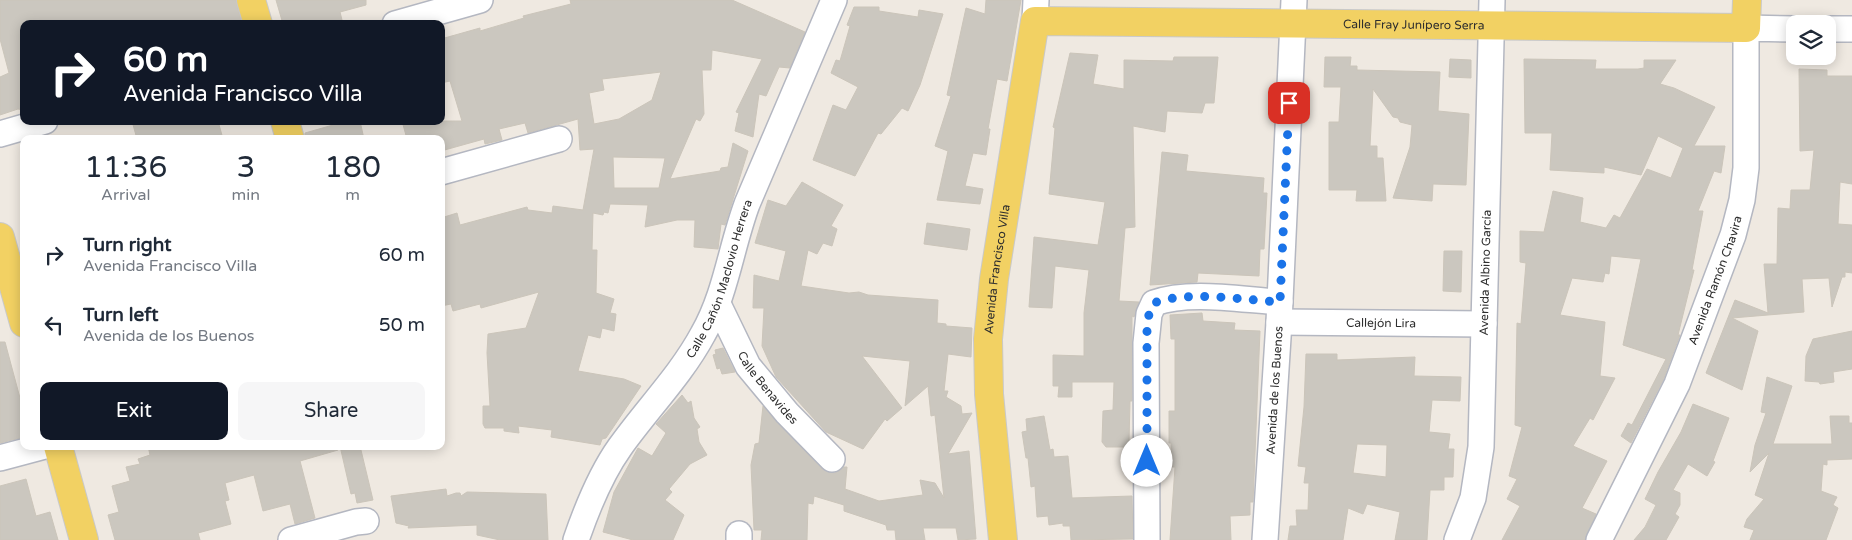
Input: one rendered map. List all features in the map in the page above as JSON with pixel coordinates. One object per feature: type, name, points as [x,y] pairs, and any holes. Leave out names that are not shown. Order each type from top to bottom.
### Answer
[{"type":"main road","points":[[252,0],[257,20]]},
{"type":"main road","name":"Avenida Ramón Chavira","points":[[1746,28],[1747,0]]},
{"type":"main road","name":"Calle Fray Junípero Serra","points":[[1035,11],[1491,13],[1746,28]]},
{"type":"main road","name":"Avenida Francisco Villa","points":[[1003,540],[989,394],[988,339],[994,279],[1035,11]]},
{"type":"main road","points":[[0,237],[20,311]]},
{"type":"main road","points":[[59,450],[84,540]]},
{"type":"street","points":[[409,20],[480,0]]},
{"type":"street","name":"Calle Cañón Maclovio Herrera","points":[[576,540],[587,508],[619,448],[676,375],[703,335],[718,304],[734,238],[834,0]]},
{"type":"street","name":"Avenida de los Buenos","points":[[1265,540],[1279,312],[1293,12]]},
{"type":"street","name":"Avenida Albino García","points":[[1457,540],[1473,498],[1481,447],[1491,13]]},
{"type":"street","name":"Calle Fray Junípero Serra","points":[[1746,28],[1786,29]]},
{"type":"street","name":"Avenida Ramón Chavira","points":[[1600,540],[1677,384],[1733,234],[1742,200],[1746,168],[1746,28]]},
{"type":"street","points":[[1836,29],[1852,29]]},
{"type":"street","points":[[0,134],[31,125]]},
{"type":"street","points":[[445,171],[558,139]]},
{"type":"street","points":[[1147,540],[1146,343],[1149,314],[1154,303],[1164,299],[1193,297],[1279,312]]},
{"type":"street","name":"Calle Benavides","points":[[718,304],[748,366],[787,413],[832,459]]},
{"type":"street","name":"Callejón Lira","points":[[1279,312],[1484,324]]},
{"type":"street","points":[[0,458],[30,450]]},
{"type":"street","points":[[291,540],[366,521]]},
{"type":"building","points":[[0,0],[236,0],[241,20],[20,20],[20,109],[0,115],[0,77],[9,73],[0,39]]},
{"type":"building","points":[[276,0],[366,0],[366,5],[340,12],[342,20],[282,20]]},
{"type":"building","points":[[570,0],[732,0],[805,32],[790,68],[779,67],[766,96],[759,94],[753,137],[735,131],[739,113],[736,112],[762,59],[712,50],[711,70],[702,70],[704,114],[700,121],[696,119],[670,179],[720,171],[721,168],[728,167],[733,143],[748,151],[725,225],[721,224],[718,249],[694,247],[695,220],[677,220],[645,227],[648,205],[610,204],[608,213],[604,212],[603,215],[593,213],[592,250],[597,250],[596,293],[614,299],[610,313],[616,314],[614,331],[602,328],[600,338],[588,335],[578,371],[624,379],[641,386],[606,438],[602,439],[600,445],[551,437],[552,430],[518,426],[519,433],[504,431],[504,428],[485,428],[483,424],[483,406],[490,406],[487,353],[488,334],[526,328],[539,292],[481,308],[480,304],[453,311],[451,304],[445,305],[445,217],[457,213],[460,225],[527,207],[528,210],[552,213],[553,206],[583,210],[594,149],[580,150],[578,119],[528,133],[525,123],[499,129],[502,140],[485,144],[484,139],[445,150],[445,135],[406,135],[403,125],[445,125],[445,121],[462,121],[450,81],[445,82],[445,38],[480,28],[480,31],[524,18],[523,16],[571,4]],"holes":[[[661,72],[652,100],[619,119],[594,124],[589,93],[604,90],[602,79]],[[613,157],[665,158],[659,188],[614,188]]]},
{"type":"building","points":[[986,0],[1021,0],[1007,81],[997,79],[988,129],[990,129],[986,155],[973,153],[965,186],[983,189],[980,204],[937,200],[948,151],[935,146],[951,96],[947,95],[966,8],[985,14]]},
{"type":"building","points":[[854,7],[879,7],[879,11],[918,17],[919,10],[943,14],[920,85],[908,111],[902,108],[881,134],[878,133],[855,176],[813,160],[833,105],[846,110],[858,87],[831,73],[836,60],[840,61],[850,26],[847,25]]},
{"type":"building","points":[[1070,53],[1098,55],[1093,84],[1124,89],[1124,60],[1173,61],[1174,57],[1218,57],[1214,103],[1205,103],[1202,113],[1167,111],[1165,132],[1133,126],[1135,227],[1125,228],[1119,301],[1139,302],[1134,317],[1132,316],[1132,401],[1130,401],[1129,442],[1124,447],[1106,447],[1102,442],[1103,411],[1113,410],[1114,382],[1072,382],[1072,397],[1058,397],[1059,386],[1053,386],[1053,355],[1084,356],[1084,313],[1089,270],[1055,266],[1052,308],[1029,307],[1034,237],[1098,245],[1105,202],[1049,194],[1055,128],[1053,127]]},
{"type":"building","points":[[1325,57],[1351,57],[1350,66],[1357,66],[1357,70],[1440,72],[1438,111],[1469,114],[1466,185],[1433,184],[1432,201],[1393,198],[1410,147],[1412,125],[1400,122],[1398,118],[1393,117],[1373,89],[1370,146],[1377,146],[1377,158],[1383,158],[1386,201],[1356,201],[1357,190],[1329,190],[1329,122],[1339,122],[1341,87],[1324,87]]},
{"type":"building","points":[[1450,59],[1471,60],[1471,78],[1449,77]]},
{"type":"building","points":[[1524,59],[1596,60],[1595,69],[1638,69],[1644,68],[1644,60],[1676,60],[1660,84],[1674,88],[1715,107],[1694,146],[1725,146],[1721,173],[1714,171],[1698,211],[1703,211],[1692,270],[1694,270],[1678,335],[1680,335],[1664,378],[1631,443],[1621,436],[1628,423],[1632,425],[1666,359],[1623,345],[1641,259],[1611,256],[1609,274],[1605,273],[1603,282],[1572,278],[1560,315],[1605,322],[1600,376],[1615,378],[1593,420],[1590,418],[1573,446],[1607,461],[1582,508],[1596,514],[1585,540],[1502,540],[1520,506],[1507,499],[1517,479],[1509,476],[1522,427],[1515,425],[1517,323],[1521,324],[1526,263],[1520,262],[1520,231],[1544,232],[1553,191],[1583,198],[1580,222],[1606,228],[1614,215],[1620,218],[1647,169],[1671,178],[1683,148],[1658,136],[1641,175],[1604,167],[1604,173],[1550,170],[1552,133],[1525,133]]},
{"type":"building","points":[[1799,69],[1827,70],[1827,76],[1852,76],[1852,184],[1840,182],[1838,224],[1852,225],[1852,273],[1845,272],[1845,277],[1842,277],[1832,307],[1829,278],[1802,279],[1804,312],[1732,318],[1758,331],[1742,390],[1706,373],[1735,300],[1768,313],[1764,264],[1777,264],[1778,208],[1790,209],[1791,190],[1810,190],[1814,150],[1800,151]]},
{"type":"building","points":[[133,125],[219,125],[222,135],[136,135]]},
{"type":"building","points":[[333,125],[361,125],[363,135],[305,135],[305,133]]},
{"type":"building","points":[[1162,152],[1188,155],[1186,171],[1264,178],[1263,193],[1267,193],[1264,249],[1260,249],[1259,276],[1198,273],[1197,282],[1150,285]]},
{"type":"building","points":[[802,182],[843,205],[831,226],[837,229],[832,246],[823,243],[817,254],[808,250],[801,286],[849,293],[859,292],[868,295],[938,300],[937,323],[946,324],[946,326],[972,328],[971,357],[948,354],[944,391],[948,391],[946,397],[961,406],[962,414],[972,413],[948,454],[969,451],[976,539],[958,540],[956,528],[923,528],[925,540],[896,540],[895,530],[887,530],[886,525],[844,511],[844,505],[814,496],[813,504],[808,503],[807,540],[761,540],[762,530],[754,530],[751,465],[755,444],[759,443],[763,406],[822,469],[835,473],[847,467],[845,489],[879,501],[923,495],[920,480],[935,483],[944,498],[935,415],[931,416],[928,386],[905,406],[910,361],[862,356],[902,408],[887,421],[885,419],[863,449],[826,432],[776,377],[762,346],[764,308],[753,308],[754,275],[779,281],[786,251],[755,243],[768,200],[786,206]]},
{"type":"building","points":[[927,223],[970,229],[967,250],[924,244]]},
{"type":"building","points":[[1444,251],[1462,251],[1461,292],[1443,291]]},
{"type":"building","points":[[1202,313],[1203,321],[1235,323],[1234,330],[1260,331],[1253,502],[1250,502],[1250,515],[1230,516],[1231,540],[1170,540],[1175,467],[1172,467],[1171,443],[1169,443],[1169,411],[1175,411],[1175,339],[1171,339],[1170,315]]},
{"type":"building","points":[[1852,331],[1852,369],[1833,372],[1834,382],[1820,384],[1819,382],[1805,381],[1806,356],[1813,339]]},
{"type":"building","points":[[0,342],[5,342],[20,398],[20,438],[0,443]]},
{"type":"building","points":[[723,348],[735,372],[722,374],[720,368],[717,369],[713,355],[716,354],[715,350]]},
{"type":"building","points":[[1306,354],[1337,354],[1337,360],[1415,357],[1414,376],[1461,377],[1460,401],[1432,400],[1429,432],[1450,434],[1448,449],[1454,449],[1453,477],[1444,477],[1444,490],[1430,490],[1427,540],[1395,540],[1400,512],[1367,504],[1363,514],[1348,508],[1343,540],[1288,540],[1290,526],[1297,526],[1296,510],[1308,510],[1309,483],[1304,483],[1306,467],[1298,466],[1304,407]],"holes":[[[1357,444],[1387,445],[1386,477],[1353,473]]]},
{"type":"building","points":[[1767,377],[1792,386],[1773,444],[1832,444],[1830,416],[1849,416],[1849,423],[1852,423],[1852,459],[1827,460],[1827,465],[1823,464],[1821,491],[1837,497],[1833,505],[1838,508],[1826,540],[1750,540],[1754,530],[1744,527],[1747,519],[1764,499],[1755,495],[1769,453],[1750,472],[1755,445],[1766,413],[1761,412]]},
{"type":"building","points":[[682,395],[688,403],[691,401],[694,418],[700,427],[697,429],[699,442],[707,455],[690,464],[669,489],[672,492],[665,500],[684,515],[673,540],[633,540],[603,532],[614,492],[638,448],[652,456],[666,433],[656,424]]},
{"type":"building","points":[[1693,404],[1729,418],[1713,461],[1715,462],[1707,476],[1688,464],[1673,490],[1680,493],[1680,505],[1675,514],[1679,517],[1666,540],[1634,540],[1645,527],[1656,505],[1645,499],[1681,432]]},
{"type":"building","points":[[1044,416],[1050,450],[1053,449],[1054,457],[1068,456],[1072,498],[1132,496],[1133,539],[1071,540],[1070,526],[1063,526],[1063,523],[1049,525],[1048,516],[1037,517],[1035,486],[1031,487],[1028,458],[1026,458],[1022,432],[1027,431],[1026,419]]},
{"type":"building","points":[[149,450],[338,450],[300,461],[315,518],[295,524],[290,504],[263,511],[254,475],[225,483],[229,500],[225,501],[231,524],[198,533],[200,540],[115,540],[108,515],[119,512],[112,486],[130,481],[126,467],[140,464],[138,459],[150,455]]},
{"type":"building","points":[[341,450],[361,450],[373,500],[357,503],[355,493],[351,494]]},
{"type":"building","points":[[26,479],[36,516],[50,512],[58,540],[0,540],[0,486]]},
{"type":"building","points":[[446,489],[447,496],[460,493],[461,496],[467,492],[546,494],[548,540],[500,540],[477,535],[477,525],[408,528],[409,526],[396,523],[391,496]]},
{"type":"route","points":[[1147,461],[1146,343],[1149,314],[1154,303],[1164,299],[1193,297],[1280,302],[1289,103]]}]
